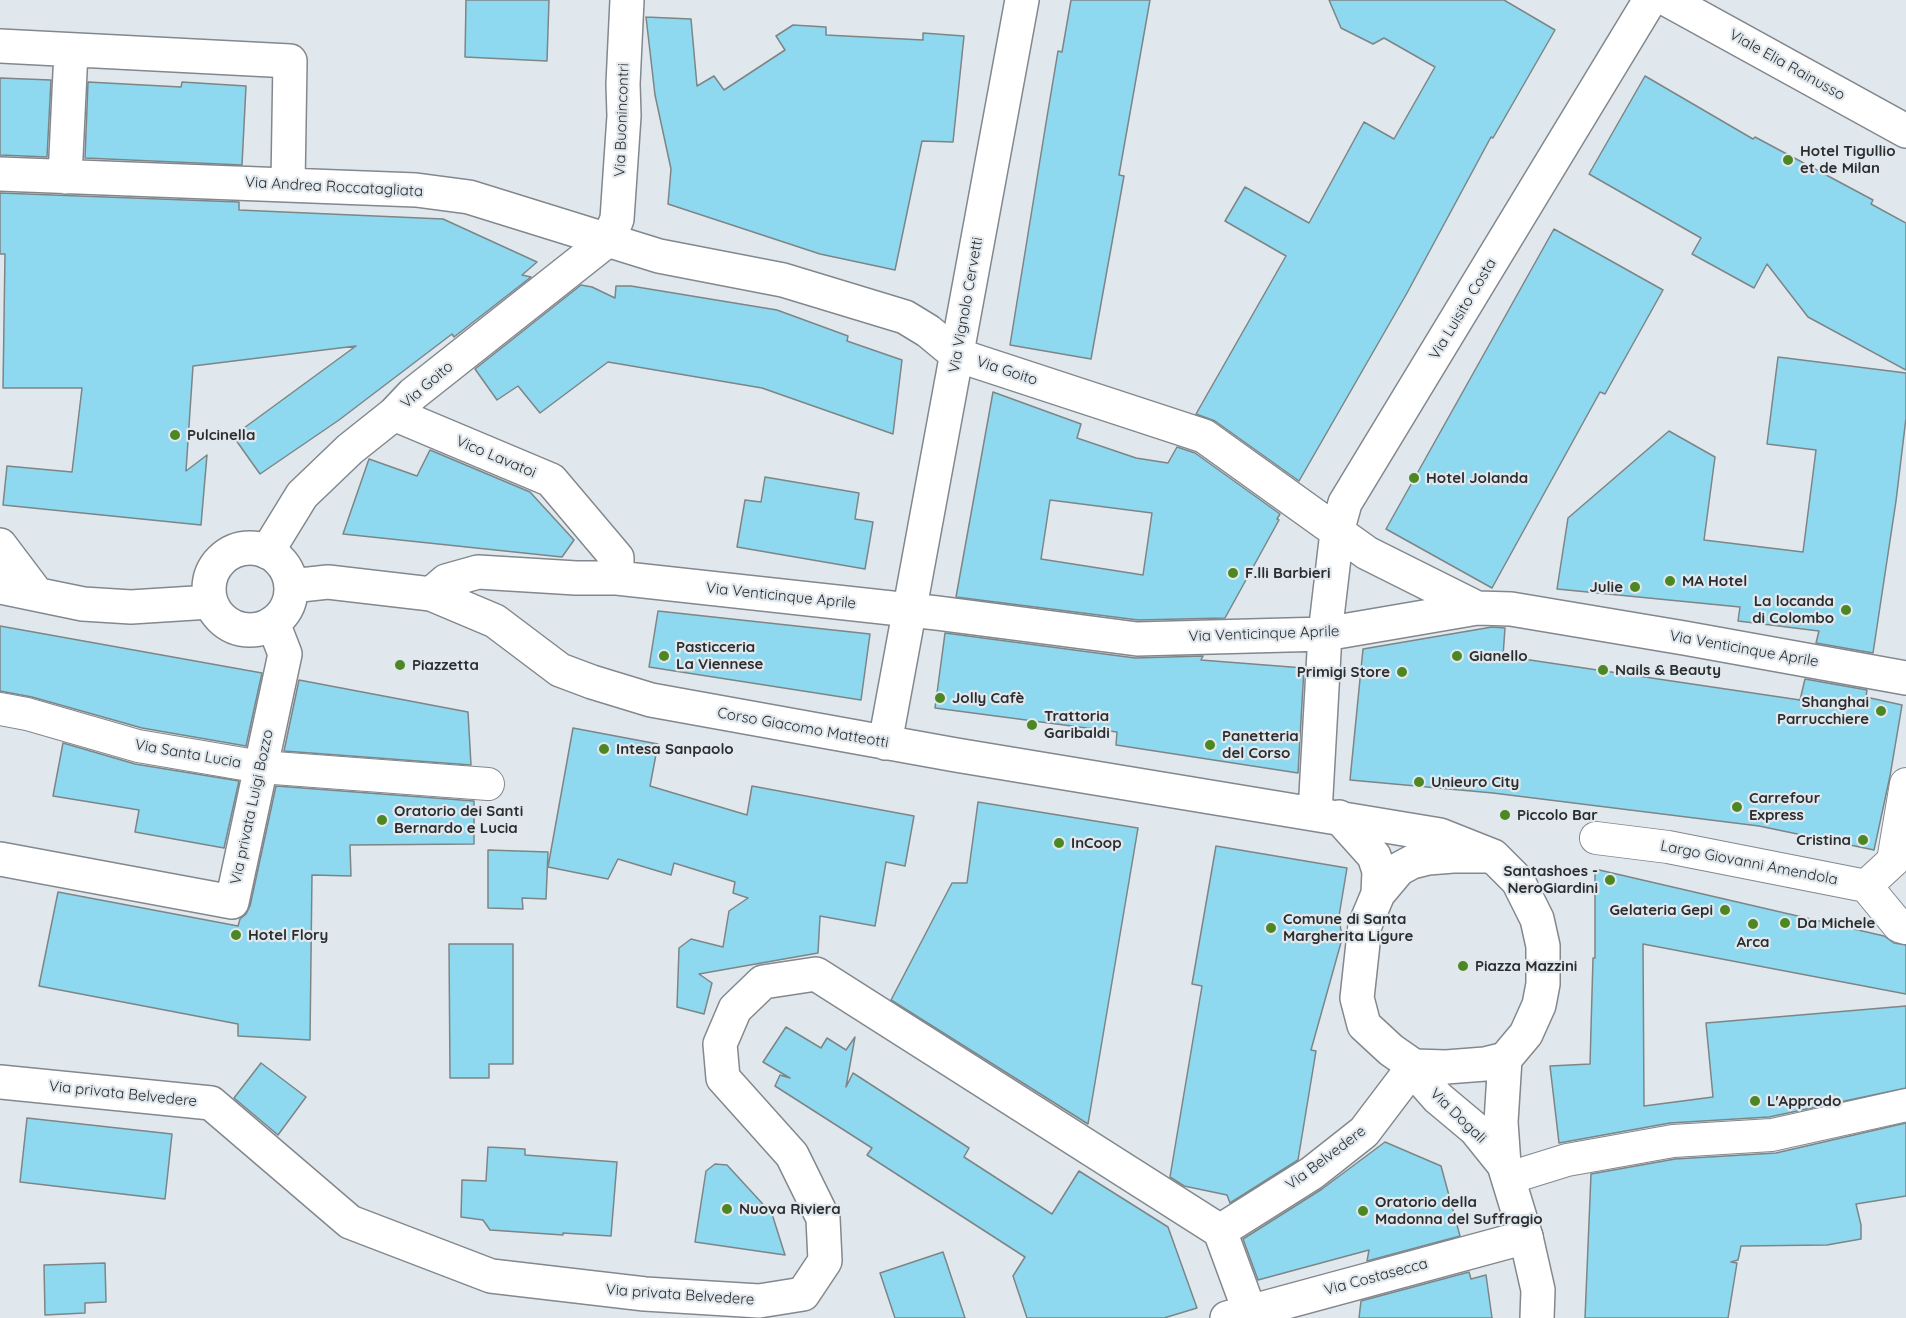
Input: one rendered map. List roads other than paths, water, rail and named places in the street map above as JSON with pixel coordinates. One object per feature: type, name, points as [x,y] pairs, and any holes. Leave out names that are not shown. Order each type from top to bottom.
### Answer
[{"type":"street","name":"Via Buonincontri","points":[[609,239],[617,219],[624,116],[623,84],[627,0]]},
{"type":"street","name":"Via Vignolo Cervetti","points":[[885,742],[1022,0]]},
{"type":"street","name":"Via Luisito Costa","points":[[1327,815],[1325,634],[1337,532],[1345,503],[1650,0]]},
{"type":"street","name":"Viale Elia Rainusso","points":[[1668,0],[1906,130]]},
{"type":"street","points":[[0,46],[290,62],[288,184]]},
{"type":"street","points":[[65,177],[71,51]]},
{"type":"street","name":"Via Andrea Roccatagliata","points":[[0,174],[417,190],[469,197],[659,256]]},
{"type":"street","name":"Via Goito","points":[[267,552],[302,495],[350,449],[394,414],[413,394],[609,239]]},
{"type":"street","name":"Via Goito","points":[[659,256],[783,280],[904,318],[928,331],[957,355],[1204,435],[1366,553],[1477,608]]},
{"type":"street","name":"Vico Lavatoi","points":[[394,414],[550,480],[617,558],[617,578]]},
{"type":"street","points":[[0,546],[37,594]]},
{"type":"street","points":[[254,548],[267,552],[279,560],[287,572],[291,586],[290,600],[283,613],[273,623],[259,629],[243,630],[229,625],[218,615],[210,602],[208,589],[217,563],[228,554],[241,549],[254,548]]},
{"type":"street","name":"Via Venticinque Aprile","points":[[431,594],[446,581],[478,572],[617,578],[908,610],[1137,639],[1325,634],[1477,608],[1511,609],[1906,678]]},
{"type":"street","name":"Corso Giacomo Matteotti","points":[[291,586],[328,582],[431,594],[495,621],[560,670],[651,700],[885,742],[1440,834],[1493,856]]},
{"type":"street","points":[[0,587],[83,604],[131,607],[210,602]]},
{"type":"street","name":"Via privata Luigi Bozzo","points":[[0,859],[232,902],[285,654],[273,623]]},
{"type":"street","name":"Via Santa Lucia","points":[[0,709],[27,714],[138,746],[261,767],[488,784]]},
{"type":"street","points":[[1906,784],[1900,863],[1866,886],[1899,926],[1906,928]]},
{"type":"street","points":[[1327,815],[1374,855],[1379,871],[1378,894]]},
{"type":"street","name":"Largo Giovanni Amendola","points":[[1596,838],[1668,847],[1866,886]]},
{"type":"street","points":[[1453,856],[1493,856],[1518,881],[1538,919],[1543,946],[1543,984],[1539,1005],[1526,1034],[1505,1059],[1464,1065],[1414,1066],[1390,1050],[1364,1025],[1358,998],[1365,924],[1378,894],[1399,869],[1412,862],[1453,856]]},
{"type":"street","name":"Via privata Belvedere","points":[[0,1082],[211,1103],[350,1222],[491,1276],[645,1294],[759,1301],[803,1294],[825,1261],[823,1218],[792,1155],[723,1078],[720,1044],[735,1009],[763,982],[816,974],[1220,1231]]},
{"type":"street","name":"Via Dogali","points":[[1505,1059],[1501,1122],[1507,1172],[1526,1237],[1538,1290],[1536,1318]]},
{"type":"street","name":"Via Dogali","points":[[1414,1066],[1438,1098],[1475,1129],[1507,1172]]},
{"type":"street","name":"Via Belvedere","points":[[1220,1231],[1312,1173],[1364,1132],[1414,1066]]},
{"type":"street","points":[[1507,1172],[1673,1141],[1772,1135],[1906,1105]]},
{"type":"street","points":[[1220,1231],[1243,1316]]},
{"type":"street","name":"Via Costasecca","points":[[1243,1316],[1526,1237]]},
{"type":"place","name":"Hotel Tigullio et de Milan","points":[[1788,160]]},
{"type":"place","name":"Pulcinella","points":[[175,435]]},
{"type":"place","name":"Hotel Jolanda","points":[[1414,478]]},
{"type":"place","name":"F.lli Barbieri","points":[[1233,573]]},
{"type":"place","name":"MA Hotel","points":[[1670,581]]},
{"type":"place","name":"Julie","points":[[1635,587]]},
{"type":"place","name":"La locanda di Colombo","points":[[1846,610]]},
{"type":"place","name":"Pasticceria La Viennese","points":[[664,656]]},
{"type":"place","name":"Gianello","points":[[1457,656]]},
{"type":"place","name":"Piazzetta","points":[[400,665]]},
{"type":"place","name":"Nails & Beauty","points":[[1603,670]]},
{"type":"place","name":"Primigi Store","points":[[1402,672]]},
{"type":"place","name":"Jolly Cafè","points":[[940,698]]},
{"type":"place","name":"Shanghai Parrucchiere","points":[[1881,711]]},
{"type":"place","name":"Trattoria Garibaldi","points":[[1032,725]]},
{"type":"place","name":"Panetteria del Corso","points":[[1210,745]]},
{"type":"place","name":"Intesa Sanpaolo","points":[[604,749]]},
{"type":"place","name":"Unieuro City","points":[[1419,782]]},
{"type":"place","name":"Carrefour Express","points":[[1737,807]]},
{"type":"place","name":"Piccolo Bar","points":[[1505,815]]},
{"type":"place","name":"Oratorio dei Santi Bernardo e Lucia","points":[[382,820]]},
{"type":"place","name":"Cristina","points":[[1863,840]]},
{"type":"place","name":"InCoop","points":[[1059,843]]},
{"type":"place","name":"Santashoes - NeroGiardini","points":[[1610,880]]},
{"type":"place","name":"Gelateria Gepi","points":[[1725,910]]},
{"type":"place","name":"Da Michele","points":[[1785,923]]},
{"type":"place","name":"Arca","points":[[1753,924]]},
{"type":"place","name":"Comune di Santa Margherita Ligure","points":[[1271,928]]},
{"type":"place","name":"Hotel Flory","points":[[236,935]]},
{"type":"place","name":"Piazza Mazzini","points":[[1463,966]]},
{"type":"place","name":"L'Approdo","points":[[1755,1101]]},
{"type":"place","name":"Nuova Riviera","points":[[727,1209]]},
{"type":"place","name":"Oratorio della Madonna del Suffragio","points":[[1363,1211]]}]
